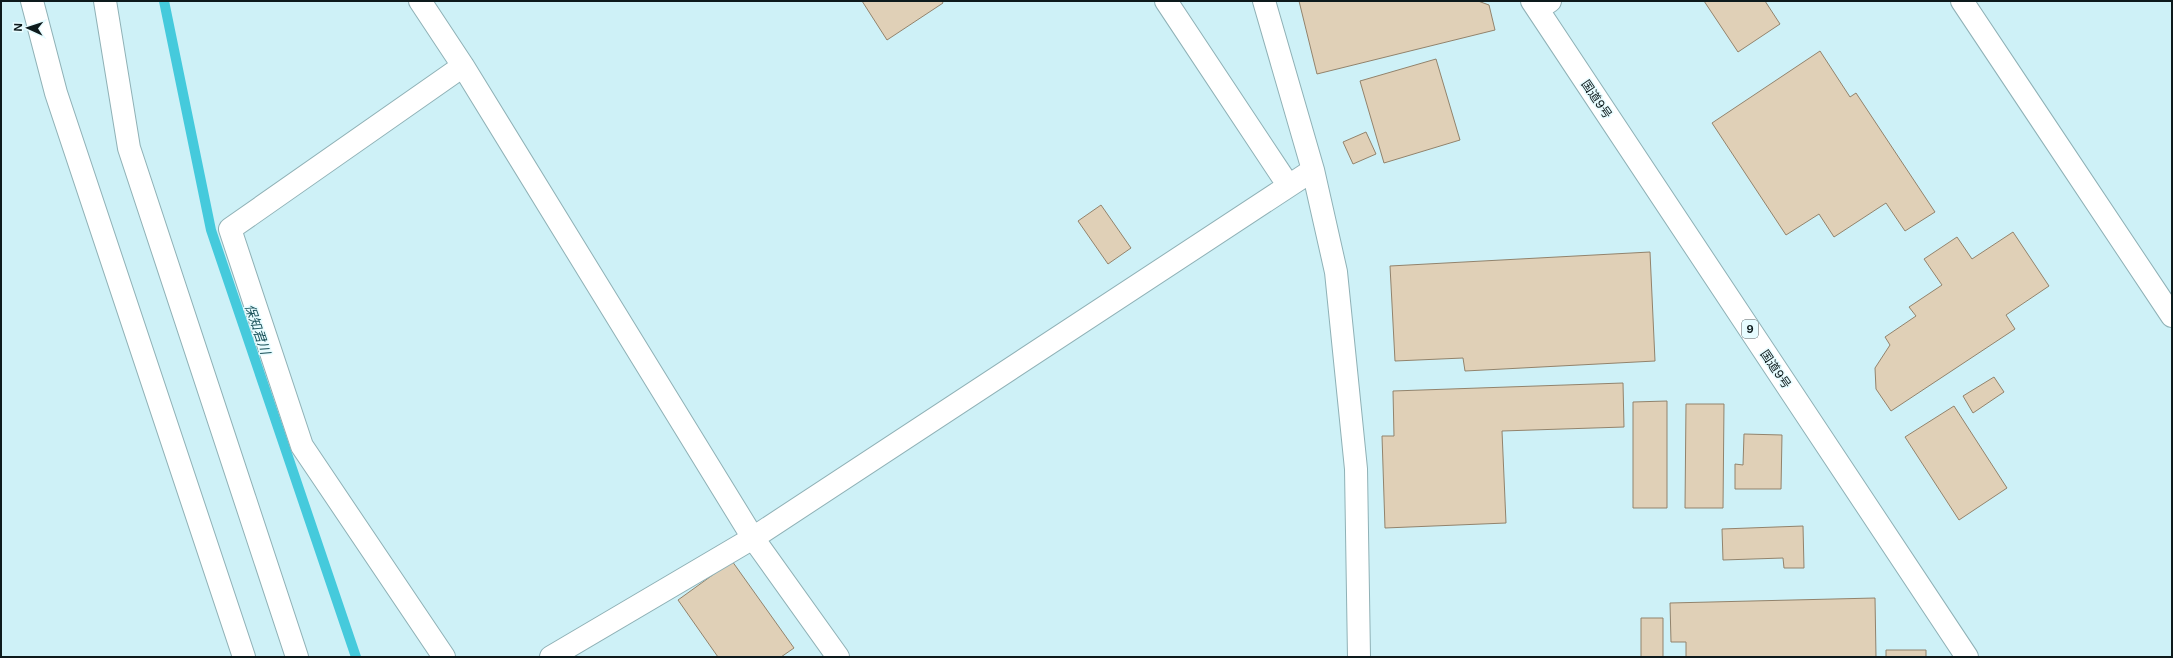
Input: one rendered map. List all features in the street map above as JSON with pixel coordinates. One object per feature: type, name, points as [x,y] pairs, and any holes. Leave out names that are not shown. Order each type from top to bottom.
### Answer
[{"type":"main road","points":[[32,1],[56,92],[244,657]]},
{"type":"main road","points":[[105,1],[129,148],[297,657]]},
{"type":"main road","points":[[420,1],[463,66],[753,538],[838,657]]},
{"type":"main road","points":[[1166,1],[1288,185]]},
{"type":"main road","points":[[1264,1],[1313,170],[1336,272],[1356,469],[1359,657]]},
{"type":"main road","points":[[1962,1],[2172,316]]},
{"type":"main road","name":"国道9号","points":[[1540,4],[1967,657]]},
{"type":"main road","points":[[444,657],[302,446],[230,230],[463,66]]},
{"type":"main road","points":[[551,657],[753,538],[1313,170]]},
{"type":"building","points":[[862,1],[942,1],[943,3],[887,40]]},
{"type":"building","points":[[1299,1],[1478,1],[1489,5],[1495,30],[1317,74]]},
{"type":"building","points":[[1704,1],[1765,1],[1780,24],[1738,52]]},
{"type":"building","points":[[1820,51],[1850,97],[1856,93],[1935,212],[1905,231],[1886,203],[1834,237],[1819,214],[1786,235],[1712,123]]},
{"type":"building","points":[[1436,59],[1460,140],[1384,163],[1360,81]]},
{"type":"building","points":[[1366,132],[1376,154],[1353,164],[1343,142]]},
{"type":"building","points":[[1101,205],[1131,248],[1108,264],[1078,221]]},
{"type":"building","points":[[2013,232],[2049,286],[2006,315],[2015,329],[1891,411],[1876,389],[1875,368],[1890,345],[1885,337],[1916,316],[1909,307],[1942,285],[1924,259],[1957,237],[1972,259]]},
{"type":"building","points":[[1650,252],[1655,361],[1465,371],[1463,358],[1395,361],[1390,266]]},
{"type":"building","points":[[1994,377],[2004,392],[1973,413],[1963,396]]},
{"type":"building","points":[[1623,383],[1624,427],[1502,431],[1506,523],[1385,528],[1382,436],[1394,436],[1393,391]]},
{"type":"building","points":[[1667,401],[1667,508],[1633,508],[1633,402]]},
{"type":"building","points":[[1686,404],[1724,404],[1723,508],[1685,508]]},
{"type":"building","points":[[1954,406],[2007,488],[1959,520],[1905,437]]},
{"type":"building","points":[[1744,434],[1782,435],[1781,489],[1735,489],[1735,464],[1743,465]]},
{"type":"building","points":[[1803,526],[1804,568],[1784,568],[1783,558],[1723,560],[1722,529]]},
{"type":"building","points":[[732,561],[794,648],[781,657],[718,657],[678,600]]},
{"type":"building","points":[[1875,598],[1876,657],[1686,657],[1686,642],[1671,642],[1670,603]]},
{"type":"building","points":[[1641,618],[1663,618],[1663,657],[1641,657]]},
{"type":"building","points":[[1886,650],[1926,650],[1926,657],[1886,657]]},
{"type":"waterway","name":"保知君川","points":[[164,1],[211,230],[356,657]]}]
